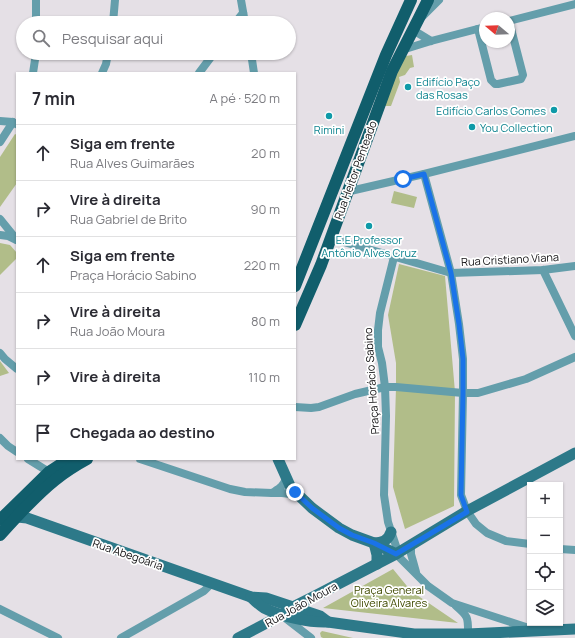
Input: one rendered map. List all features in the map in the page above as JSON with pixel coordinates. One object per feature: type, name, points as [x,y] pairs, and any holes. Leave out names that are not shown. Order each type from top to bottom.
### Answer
[{"type":"main road","points":[[386,55],[403,0]]},
{"type":"main road","points":[[386,55],[411,0]]},
{"type":"main road","name":"Rua Heitor Penteado","points":[[296,323],[321,265],[346,192],[392,70],[428,0]]},
{"type":"main road","name":"Rua Heitor Penteado","points":[[296,281],[299,266],[386,55]]},
{"type":"main road","points":[[1,516],[49,472],[68,460]]},
{"type":"main road","points":[[0,535],[16,517],[56,479],[85,460]]},
{"type":"street","points":[[36,0],[36,16]]},
{"type":"street","points":[[114,16],[115,0]]},
{"type":"street","points":[[241,0],[244,16]]},
{"type":"street","name":"Rua Heitor Penteado","points":[[419,18],[439,0]]},
{"type":"street","points":[[515,19],[575,4]]},
{"type":"street","points":[[402,50],[479,29]]},
{"type":"street","points":[[413,30],[431,41]]},
{"type":"street","points":[[486,48],[492,80],[495,84],[498,84],[516,81],[521,79],[523,75],[515,44]]},
{"type":"street","points":[[33,72],[35,60]]},
{"type":"street","points":[[102,72],[107,60]]},
{"type":"street","points":[[200,72],[209,60]]},
{"type":"street","points":[[252,60],[254,72]]},
{"type":"street","points":[[0,121],[15,123]]},
{"type":"street","points":[[0,142],[15,123]]},
{"type":"street","points":[[346,192],[575,136]]},
{"type":"street","points":[[424,174],[451,273],[459,324],[463,359],[461,495],[467,512],[476,524],[487,533],[506,541],[527,544]]},
{"type":"street","points":[[0,219],[16,239]]},
{"type":"street","points":[[0,235],[8,236],[16,240]]},
{"type":"street","name":"Rua Cristiano Viana","points":[[330,238],[451,273],[543,270],[575,266]]},
{"type":"street","name":"Praça Horácio Sabino","points":[[394,257],[380,313],[378,347],[382,363],[386,416],[384,494],[388,522],[397,553],[428,586],[452,603],[512,627]]},
{"type":"street","points":[[543,270],[575,336]]},
{"type":"street","points":[[0,352],[5,359],[16,368]]},
{"type":"street","points":[[296,407],[318,407],[355,394],[384,387],[478,393],[526,379],[575,357]]},
{"type":"street","points":[[0,438],[16,451]]},
{"type":"street","name":"Rua João Moura","points":[[238,638],[282,615],[293,607],[377,564],[467,512],[575,453]]},
{"type":"street","points":[[30,460],[49,472]]},
{"type":"street","points":[[143,460],[230,489],[245,492],[298,495]]},
{"type":"street","points":[[278,460],[292,488],[312,508],[339,528],[352,535],[397,553]]},
{"type":"street","points":[[272,493],[282,487],[286,478]]},
{"type":"street","name":"Rua Abegoária","points":[[1,516],[27,518],[211,584],[251,597],[266,598],[324,619],[414,634],[468,634],[512,627],[538,630],[575,629]]},
{"type":"street","points":[[374,543],[381,543],[388,538],[391,532]]},
{"type":"street","points":[[374,543],[378,555],[377,564]]},
{"type":"street","points":[[411,544],[416,573]]},
{"type":"street","points":[[563,548],[575,550]]},
{"type":"street","points":[[121,638],[204,591],[211,584]]},
{"type":"street","points":[[315,596],[313,600],[313,607],[324,619]]},
{"type":"street","name":"Rua Abegoária","points":[[251,597],[262,607],[282,615],[319,623],[324,619]]},
{"type":"street","points":[[452,603],[467,616],[469,622],[468,634]]},
{"type":"street","points":[[0,609],[58,638]]},
{"type":"street","points":[[282,615],[311,638]]},
{"type":"green space","points":[[412,55],[414,67],[410,68],[405,75],[399,77],[400,82],[391,106],[382,106],[395,72],[406,56]]},
{"type":"green space","points":[[16,134],[16,184],[0,207],[0,157]]},
{"type":"green space","points":[[394,191],[417,197],[414,208],[391,203]]},
{"type":"green space","points":[[0,243],[10,245],[16,252],[16,259],[0,275]]},
{"type":"green space","points":[[399,264],[445,276],[455,392],[454,506],[405,529],[393,487],[396,363],[388,315]]},
{"type":"green space","points":[[0,361],[9,373],[0,376]]},
{"type":"green space","name":"Praça General Oliveira Alvares","points":[[393,569],[411,591],[458,623],[323,608]]},
{"type":"green space","points":[[322,631],[353,638],[323,638],[321,637],[320,633]]},
{"type":"place","name":"Edifício Paço das Rosas","points":[[408,87]]},
{"type":"place","name":"Edifício Carlos Gomes","points":[[554,110]]},
{"type":"place","name":"Rimini","points":[[329,116]]},
{"type":"place","name":"You Collection","points":[[472,127]]},
{"type":"place","name":"E.E Professor Antônio Alves Cruz","points":[[369,226]]},
{"type":"route","points":[[295,492],[312,508],[339,528],[396,554],[467,512],[461,495],[463,359],[451,273],[424,174],[403,179]]}]
